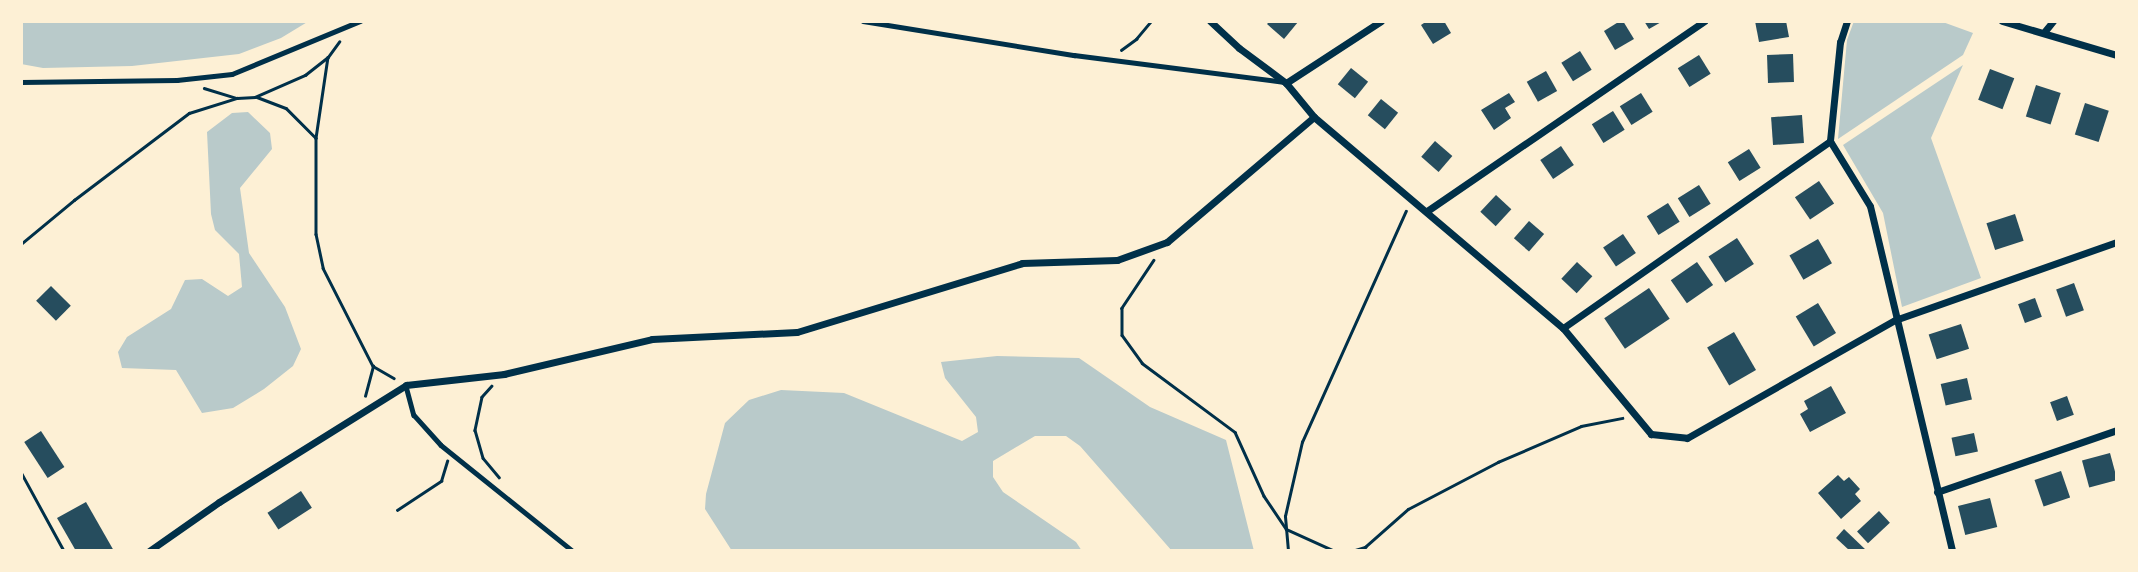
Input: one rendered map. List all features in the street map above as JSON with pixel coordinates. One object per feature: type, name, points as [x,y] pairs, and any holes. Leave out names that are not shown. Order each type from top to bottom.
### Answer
[{"type":"street","points":[[1210,21],[1239,48],[1286,83],[1314,117],[1563,328],[1651,434],[1687,438],[1895,320],[2117,242]]},
{"type":"street","points":[[1286,83],[1381,21]]},
{"type":"street","points":[[1427,211],[1704,21]]},
{"type":"street","points":[[1847,21],[1840,42],[1830,141],[1870,206],[1952,551]]},
{"type":"street","points":[[2003,21],[2045,31],[2117,55]]},
{"type":"street","points":[[2045,31],[2053,21]]},
{"type":"street","points":[[149,551],[219,502],[406,385],[504,374],[652,339],[797,332],[1021,262],[1117,260],[1167,242],[1314,117]]},
{"type":"street","points":[[1563,328],[1830,141]]},
{"type":"street","points":[[1937,492],[2117,430]]},
{"type":"lane","points":[[21,82],[177,80],[232,74],[360,21]]},
{"type":"lane","points":[[863,21],[1074,55],[1286,83]]},
{"type":"lane","points":[[406,385],[414,415],[441,445],[573,551]]},
{"type":"path","points":[[1114,53],[1136,39],[1151,21]]},
{"type":"path","points":[[21,244],[189,113],[237,98],[255,97],[305,75],[328,57],[351,25]]},
{"type":"path","points":[[328,57],[316,138],[316,234],[323,268],[373,366],[406,385]]},
{"type":"path","points":[[201,87],[237,98]]},
{"type":"path","points":[[255,97],[286,108],[316,138]]},
{"type":"path","points":[[1289,551],[1285,516],[1302,442],[1400,219],[1413,200]]},
{"type":"path","points":[[1167,242],[1122,308],[1122,335],[1142,363],[1235,432],[1264,496],[1286,530],[1335,551]]},
{"type":"path","points":[[361,413],[373,366]]},
{"type":"path","points":[[500,478],[483,458],[475,429],[482,397],[504,374]]},
{"type":"path","points":[[1352,551],[1365,547],[1408,509],[1498,462],[1581,426],[1636,415]]},
{"type":"path","points":[[397,510],[441,481],[447,462],[441,445]]},
{"type":"path","points":[[21,472],[64,551]]},
{"type":"shaded area","points":[[21,21],[309,21],[281,38],[239,54],[132,66],[43,68],[21,64]]},
{"type":"shaded area","points":[[1854,21],[1940,21],[1973,33],[1963,55],[1838,139],[1847,40]]},
{"type":"shaded area","points":[[1963,65],[1931,138],[1981,278],[1902,307],[1883,213],[1843,145]]},
{"type":"shaded area","points":[[248,112],[270,133],[272,149],[240,188],[249,253],[285,307],[301,349],[293,366],[264,389],[233,408],[202,413],[176,370],[122,368],[118,352],[127,337],[171,309],[185,280],[202,279],[228,296],[242,287],[239,254],[215,230],[211,214],[207,132],[232,113]]},
{"type":"shaded area","points":[[997,356],[1079,358],[1150,407],[1226,440],[1254,551],[1172,551],[1080,446],[1066,436],[1035,436],[993,461],[993,477],[1003,492],[1076,542],[1082,551],[732,551],[705,509],[706,494],[725,423],[749,400],[781,390],[844,393],[962,441],[978,432],[976,417],[945,378],[941,362]]},
{"type":"building","points":[[1270,21],[1298,22],[1284,39],[1267,24]]},
{"type":"building","points":[[1427,21],[1444,21],[1451,33],[1433,44],[1421,25]]},
{"type":"building","points":[[1623,21],[1634,39],[1615,50],[1604,31]]},
{"type":"building","points":[[1644,21],[1663,21],[1649,29]]},
{"type":"building","points":[[1755,21],[1786,21],[1789,37],[1759,42]]},
{"type":"building","points":[[1580,51],[1592,70],[1573,81],[1561,63]]},
{"type":"building","points":[[1793,54],[1794,82],[1768,83],[1767,55]]},
{"type":"building","points":[[1699,55],[1711,74],[1689,87],[1678,68]]},
{"type":"building","points":[[1351,68],[1368,82],[1355,98],[1338,84]]},
{"type":"building","points":[[1990,69],[2014,78],[2002,109],[1978,100]]},
{"type":"building","points":[[1546,71],[1557,91],[1538,102],[1527,82]]},
{"type":"building","points":[[2036,85],[2061,93],[2051,124],[2026,116]]},
{"type":"building","points":[[1509,93],[1515,102],[1505,108],[1511,118],[1494,130],[1481,110]]},
{"type":"building","points":[[1641,93],[1653,112],[1631,125],[1620,106]]},
{"type":"building","points":[[1381,99],[1398,113],[1385,129],[1368,115]]},
{"type":"building","points":[[2085,103],[2109,111],[2099,142],[2075,134]]},
{"type":"building","points":[[1613,111],[1625,130],[1603,143],[1592,124]]},
{"type":"building","points":[[1802,115],[1804,143],[1773,145],[1771,117]]},
{"type":"building","points":[[1435,141],[1452,156],[1439,172],[1421,157]]},
{"type":"building","points":[[1561,146],[1574,165],[1553,179],[1540,160]]},
{"type":"building","points":[[1749,149],[1761,168],[1739,181],[1728,162]]},
{"type":"building","points":[[1819,181],[1834,203],[1810,220],[1795,197]]},
{"type":"building","points":[[1699,185],[1711,204],[1689,217],[1678,198]]},
{"type":"building","points":[[1496,195],[1511,209],[1496,226],[1480,212]]},
{"type":"building","points":[[1668,203],[1680,222],[1658,235],[1647,216]]},
{"type":"building","points":[[2015,214],[2024,241],[1995,250],[1986,223]]},
{"type":"building","points":[[1529,221],[1544,234],[1529,251],[1514,238]]},
{"type":"building","points":[[1623,234],[1636,253],[1616,266],[1603,247]]},
{"type":"building","points":[[1737,238],[1754,264],[1725,283],[1708,257]]},
{"type":"building","points":[[1818,239],[1832,263],[1803,280],[1789,256]]},
{"type":"building","points":[[1577,262],[1592,276],[1577,293],[1561,279]]},
{"type":"building","points":[[1697,262],[1713,285],[1687,303],[1671,280]]},
{"type":"building","points":[[2074,283],[2084,310],[2066,317],[2056,289]]},
{"type":"building","points":[[51,286],[71,306],[56,321],[36,301]]},
{"type":"building","points":[[1649,288],[1670,319],[1625,349],[1604,318]]},
{"type":"building","points":[[2035,298],[2042,317],[2025,323],[2018,304]]},
{"type":"building","points":[[1818,303],[1836,333],[1814,346],[1796,316]]},
{"type":"building","points":[[1961,324],[1969,349],[1937,359],[1929,335]]},
{"type":"building","points":[[1734,332],[1756,370],[1729,386],[1707,348]]},
{"type":"building","points":[[1967,378],[1972,399],[1946,406],[1941,384]]},
{"type":"building","points":[[1831,386],[1846,413],[1810,432],[1800,414],[1808,409],[1804,401]]},
{"type":"building","points":[[2067,396],[2074,415],[2057,421],[2050,402]]},
{"type":"building","points":[[41,431],[64,467],[48,478],[24,442]]},
{"type":"building","points":[[1974,433],[1978,452],[1955,456],[1952,438]]},
{"type":"building","points":[[2110,453],[2117,480],[2089,488],[2082,461]]},
{"type":"building","points":[[2061,471],[2070,497],[2044,507],[2035,480]]},
{"type":"building","points":[[1838,475],[1844,481],[1849,477],[1860,489],[1855,494],[1861,501],[1841,519],[1818,493]]},
{"type":"building","points":[[301,491],[312,508],[278,530],[267,513]]},
{"type":"building","points":[[1990,498],[1997,527],[1965,535],[1958,506]]},
{"type":"building","points":[[86,502],[114,551],[76,551],[57,518]]},
{"type":"building","points":[[1879,511],[1890,523],[1868,543],[1857,531]]},
{"type":"building","points":[[1844,529],[1867,551],[1850,551],[1836,538]]}]
